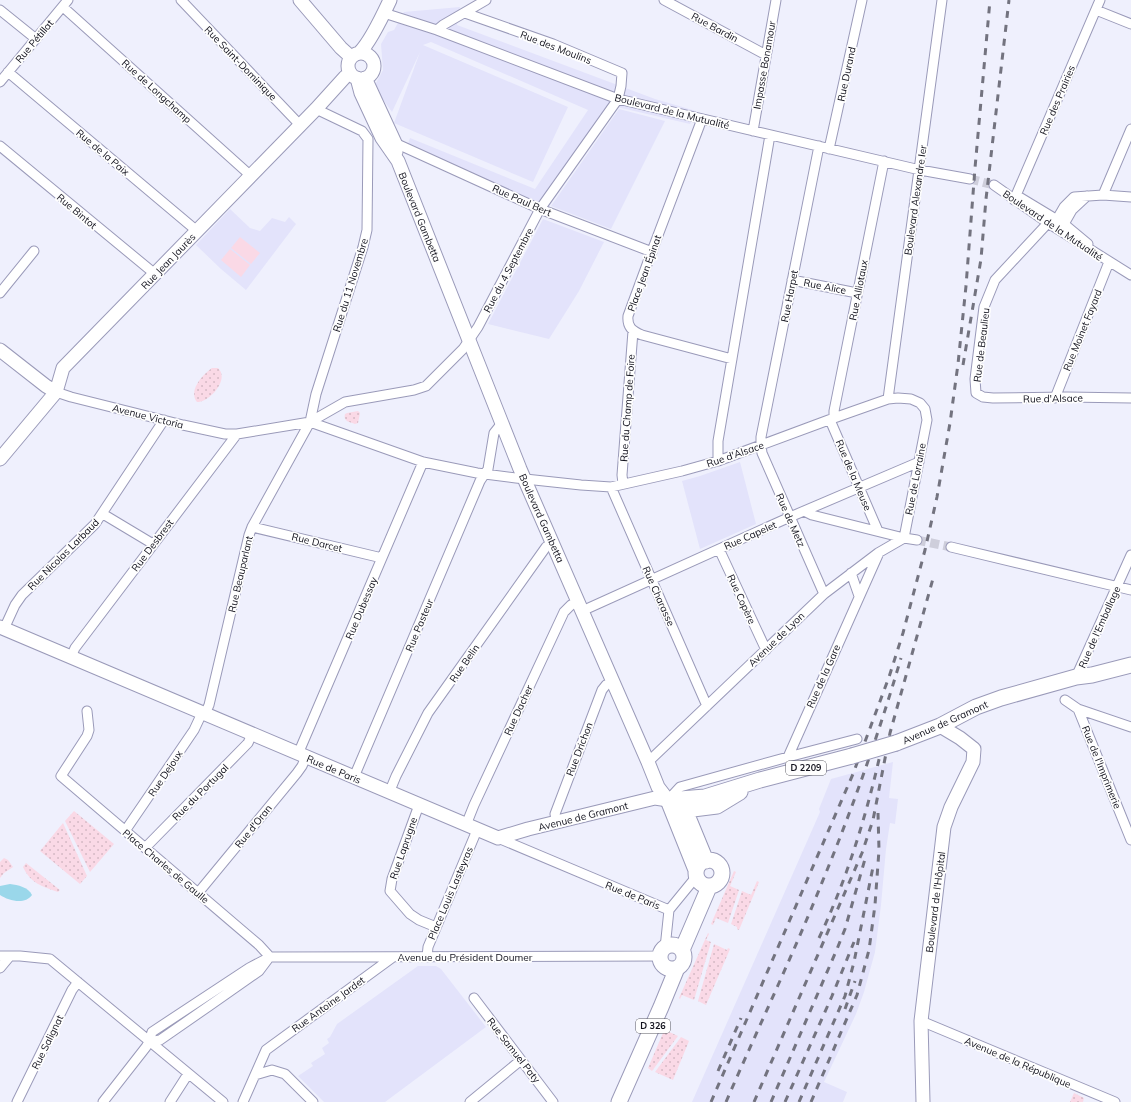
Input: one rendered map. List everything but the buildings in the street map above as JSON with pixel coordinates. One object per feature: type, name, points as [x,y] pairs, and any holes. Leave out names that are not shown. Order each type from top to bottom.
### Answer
[{"type":"main road","name":"Avenue de Gramont","points":[[668,800],[706,797],[760,780],[896,744],[940,726],[976,707],[1001,698],[1076,677],[1092,675],[1131,665]]},
{"type":"main road","name":"Avenue de Gramont","points":[[685,810],[717,806],[760,780]]},
{"type":"main road","points":[[668,800],[685,810],[702,876],[671,956]]},
{"type":"main road","name":"Boulevard Gambetta","points":[[668,800],[702,876]]},
{"type":"main road","name":"D 326","points":[[619,1102],[671,985],[671,956]]},
{"type":"street","name":"Rue Saint-Dominique","points":[[181,0],[300,125]]},
{"type":"street","points":[[300,0],[341,48],[361,55],[374,62],[374,68],[371,75],[357,77],[348,65],[361,55],[376,41],[390,0]]},
{"type":"street","points":[[437,30],[486,0]]},
{"type":"street","name":"Rue Bardin","points":[[664,0],[766,55]]},
{"type":"street","name":"Impasse Bonamour","points":[[753,131],[776,0]]},
{"type":"street","name":"Rue Durand","points":[[829,149],[862,0]]},
{"type":"street","name":"Boulevard Alexandre Ier","points":[[888,399],[942,0]]},
{"type":"street","name":"Rue des Prairies","points":[[1015,197],[1100,0]]},
{"type":"street","name":"Rue Pétillat","points":[[0,82],[65,3]]},
{"type":"street","name":"Rue de Longchamp","points":[[65,3],[251,176]]},
{"type":"street","points":[[0,10],[36,39]]},
{"type":"street","points":[[1096,10],[1131,24]]},
{"type":"street","name":"Rue des Moulins","points":[[465,13],[553,44],[622,73],[618,99]]},
{"type":"street","name":"Boulevard de la Mutualité","points":[[384,14],[437,30],[618,99],[920,170],[970,179]]},
{"type":"street","name":"Rue de la Paix","points":[[8,72],[197,231]]},
{"type":"street","name":"Rue Jean Jaurès","points":[[0,459],[56,392],[64,368],[316,109],[345,77],[357,77]]},
{"type":"street","name":"Boulevard Gambetta","points":[[357,77],[395,143],[398,161],[525,479],[614,682],[658,787],[668,800]]},
{"type":"street","name":"Boulevard Gambetta","points":[[357,77],[361,93],[382,138],[398,161]]},
{"type":"street","name":"Rue du 4 Septembre","points":[[310,422],[345,402],[414,390],[426,386],[463,349],[478,327],[540,208],[618,99]]},
{"type":"street","name":"Rue du 11 Novembre","points":[[310,422],[316,394],[363,247],[367,230],[368,139],[362,131],[316,109]]},
{"type":"street","name":"Place Jean Épinat","points":[[633,332],[629,326],[628,316],[702,119]]},
{"type":"street","points":[[1102,195],[1131,129]]},
{"type":"street","points":[[718,461],[718,441],[770,135]]},
{"type":"street","name":"Rue Paul Bert","points":[[395,143],[540,208],[652,252]]},
{"type":"street","name":"Rue Bintot","points":[[0,146],[155,274]]},
{"type":"street","name":"Rue Harpet","points":[[761,445],[819,146]]},
{"type":"street","name":"Rue Alliotaux","points":[[832,419],[884,161]]},
{"type":"street","points":[[1048,223],[1060,221],[1087,196],[1102,195],[1131,197]]},
{"type":"street","name":"Boulevard de la Mutualité","points":[[1015,197],[1060,221],[1109,262]]},
{"type":"street","name":"Boulevard de la Mutualité","points":[[1015,197],[1048,223],[1131,275]]},
{"type":"street","name":"Rue de Beaulieu","points":[[976,393],[975,379],[984,307],[995,280],[1048,223]]},
{"type":"street","points":[[0,293],[34,251]]},
{"type":"street","name":"Rue Moinet Fayard","points":[[1055,398],[1109,262]]},
{"type":"street","name":"Rue Alice","points":[[792,280],[858,293]]},
{"type":"street","points":[[633,332],[642,336],[732,360]]},
{"type":"street","name":"Rue du Champ de Foire","points":[[622,484],[633,332]]},
{"type":"street","name":"Avenue Victoria","points":[[0,350],[56,392],[164,420],[225,434],[237,434],[310,422]]},
{"type":"street","name":"Rue d'Alsace","points":[[976,393],[983,397],[993,398],[1131,398]]},
{"type":"street","name":"Rue d'Alsace","points":[[525,479],[611,487],[682,471],[718,461],[888,399],[911,399],[920,403],[925,409],[927,420]]},
{"type":"street","name":"Rue de la Meuse","points":[[832,419],[878,531]]},
{"type":"street","name":"Rue Nicolas Larbaud","points":[[2,628],[22,595],[95,524],[103,514],[164,420]]},
{"type":"street","name":"Rue de Lorraine","points":[[904,538],[927,420]]},
{"type":"street","points":[[310,422],[423,462],[486,474],[525,479]]},
{"type":"street","name":"Rue Beauparlant","points":[[204,714],[209,705],[249,535],[310,422]]},
{"type":"street","name":"Rue Pasteur","points":[[354,778],[480,481],[486,474],[494,433],[502,423]]},
{"type":"street","name":"Rue Desbrest","points":[[71,657],[75,648],[237,434]]},
{"type":"street","name":"Rue de Metz","points":[[761,445],[762,453],[824,594]]},
{"type":"street","name":"Rue Dubessay","points":[[302,756],[382,558],[423,462]]},
{"type":"street","name":"Rue Capelet","points":[[580,607],[652,580],[790,517],[919,462]]},
{"type":"street","name":"Rue Charasse","points":[[611,487],[707,706]]},
{"type":"street","points":[[804,511],[812,515],[916,540]]},
{"type":"street","points":[[103,514],[153,544]]},
{"type":"street","name":"Rue Darcet","points":[[252,527],[382,558]]},
{"type":"street","name":"Avenue de Lyon","points":[[648,762],[824,594],[878,553],[904,538]]},
{"type":"street","name":"Rue Belin","points":[[389,793],[428,713],[546,547],[553,543]]},
{"type":"street","points":[[951,547],[1131,590]]},
{"type":"street","name":"Rue Copère","points":[[719,549],[766,650]]},
{"type":"street","name":"Rue de la Gare","points":[[788,757],[878,553]]},
{"type":"street","name":"Rue de l'Emballage","points":[[1076,677],[1131,555]]},
{"type":"street","points":[[851,573],[859,596]]},
{"type":"street","name":"Rue Dacher","points":[[471,827],[474,805],[564,612],[571,605],[580,607]]},
{"type":"street","name":"Rue de Paris","points":[[2,628],[389,793],[669,910]]},
{"type":"street","name":"Rue Drichon","points":[[557,823],[555,814],[602,690],[606,685],[614,682]]},
{"type":"street","points":[[1065,700],[1078,709],[1131,727]]},
{"type":"street","name":"Rue de l'Imprimerie","points":[[1078,709],[1131,840]]},
{"type":"street","name":"Place Charles de Gaulle","points":[[87,711],[89,730],[87,736],[61,776],[259,945],[270,957]]},
{"type":"street","name":"Rue Dejoux","points":[[125,831],[204,714]]},
{"type":"street","name":"Boulevard de l'Hôpital","points":[[925,1101],[921,1021],[944,827],[951,807],[973,762],[974,749],[960,738],[940,726]]},
{"type":"street","name":"Rue du Portugal","points":[[145,848],[248,744],[252,734]]},
{"type":"street","points":[[668,800],[680,787],[857,738]]},
{"type":"street","name":"Rue d'Oran","points":[[198,893],[297,773],[302,766],[302,756]]},
{"type":"street","name":"Avenue de Gramont","points":[[498,838],[654,798],[668,800]]},
{"type":"street","name":"Rue Laprugne","points":[[419,805],[392,879],[390,890],[410,914],[419,920],[436,927]]},
{"type":"street","name":"Place Louis Lasteyras","points":[[427,957],[428,948],[471,827]]},
{"type":"street","points":[[671,956],[669,910],[702,876]]},
{"type":"street","points":[[0,956],[50,958],[222,1102]]},
{"type":"street","points":[[0,968],[10,956]]},
{"type":"street","name":"Avenue du Président Doumer","points":[[270,957],[671,956]]},
{"type":"street","points":[[103,1102],[149,1042],[160,1040],[215,1002],[259,971],[270,957]]},
{"type":"street","name":"Rue Antoine Jardet","points":[[255,1075],[266,1050],[393,957]]},
{"type":"street","name":"Rue Salignat","points":[[17,1102],[72,990],[78,982]]},
{"type":"street","name":"Rue Samuel Paty","points":[[474,998],[553,1102]]},
{"type":"street","name":"Avenue de la République","points":[[921,1021],[1115,1102]]},
{"type":"street","points":[[470,1102],[521,1060]]},
{"type":"street","points":[[243,1102],[255,1075],[272,1070],[285,1074],[313,1102]]},
{"type":"street","points":[[170,1102],[188,1074]]},
{"type":"shaded area","points":[[460,7],[457,25],[655,99],[696,111],[690,124],[617,107],[546,211],[405,151],[410,138],[535,189],[588,110],[431,42],[423,45],[568,107],[533,182],[394,123],[420,52],[392,112],[374,87],[383,70],[381,44],[388,32],[394,30],[404,12]]},
{"type":"shaded area","points":[[619,109],[665,121],[611,229],[551,206]]},
{"type":"shaded area","points":[[230,209],[250,228],[260,231],[272,218],[285,222],[289,217],[296,224],[246,290],[196,245]]},
{"type":"shaded area","points":[[543,219],[604,242],[579,291],[549,339],[488,324]]},
{"type":"shaded area","points":[[240,237],[260,253],[251,264],[231,248]]},
{"type":"shaded area","points":[[230,249],[250,265],[241,277],[221,260]]},
{"type":"shaded area","points":[[212,368],[218,368],[221,373],[222,378],[220,384],[213,394],[202,401],[197,402],[194,393],[195,388],[200,379]]},
{"type":"shaded area","points":[[358,411],[360,413],[358,423],[355,424],[346,420],[345,414]]},
{"type":"shaded area","points":[[740,462],[756,524],[700,549],[682,481]]},
{"type":"shaded area","points":[[893,762],[889,798],[898,799],[895,824],[890,823],[886,849],[875,952],[864,992],[856,1014],[824,1082],[847,1092],[843,1102],[692,1102],[820,812],[819,809],[831,779]]},
{"type":"shaded area","points":[[74,811],[114,844],[90,872],[65,821]]},
{"type":"shaded area","points":[[63,823],[87,876],[80,884],[40,851]]},
{"type":"shaded area","points":[[4,858],[8,860],[13,867],[4,873],[0,878],[0,862]]},
{"type":"shaded area","points":[[26,863],[60,890],[58,892],[33,881],[23,867]]},
{"type":"shaded area","points":[[734,871],[736,872],[730,886],[739,890],[728,923],[716,918],[713,925],[711,924]]},
{"type":"shaded area","points":[[757,881],[759,882],[739,930],[731,924],[742,891],[751,895]]},
{"type":"shaded area","points":[[708,933],[709,934],[706,940],[711,942],[694,1000],[682,995],[680,999],[679,998]]},
{"type":"shaded area","points":[[714,944],[727,950],[728,948],[730,949],[706,1005],[698,1001]]},
{"type":"shaded area","points":[[418,966],[436,966],[441,969],[486,1027],[385,1102],[324,1102],[298,1076],[313,1066],[311,1063],[325,1054],[322,1048],[329,1043],[327,1039],[330,1037],[337,1024]]},
{"type":"shaded area","points":[[666,1026],[669,1027],[667,1031],[678,1036],[652,1071],[648,1068]]},
{"type":"shaded area","points":[[681,1037],[689,1041],[673,1080],[655,1072]]},
{"type":"shaded area","points":[[1074,1093],[1084,1098],[1083,1102],[1070,1102]]},
{"type":"water","points":[[10,884],[25,888],[32,895],[25,900],[17,901],[0,895],[0,886]]},
{"type":"tunnel","points":[[970,179],[994,185]]},
{"type":"tunnel","points":[[917,540],[951,547]]},
{"type":"railway","points":[[711,1102],[853,774],[889,677],[903,633],[925,550],[937,497],[950,423],[958,364],[990,0]]},
{"type":"railway","points":[[963,365],[981,259],[986,199],[1009,0]]},
{"type":"railway","points":[[754,1102],[862,853],[873,820],[890,733],[934,575]]},
{"type":"railway","points":[[726,1102],[800,936],[834,853],[865,770],[901,658]]},
{"type":"railway","points":[[819,938],[837,898],[851,858],[865,814],[880,755]]},
{"type":"railway","points":[[811,1102],[857,995],[869,950],[875,905],[879,850],[878,813]]},
{"type":"railway","points":[[771,1102],[845,929],[865,859]]},
{"type":"railway","points":[[799,1102],[845,996],[854,962],[873,867]]},
{"type":"railway","points":[[785,1102],[854,942]]},
{"type":"railway","points":[[845,1009],[855,981]]},
{"type":"railway","points":[[718,1071],[741,1018]]}]
